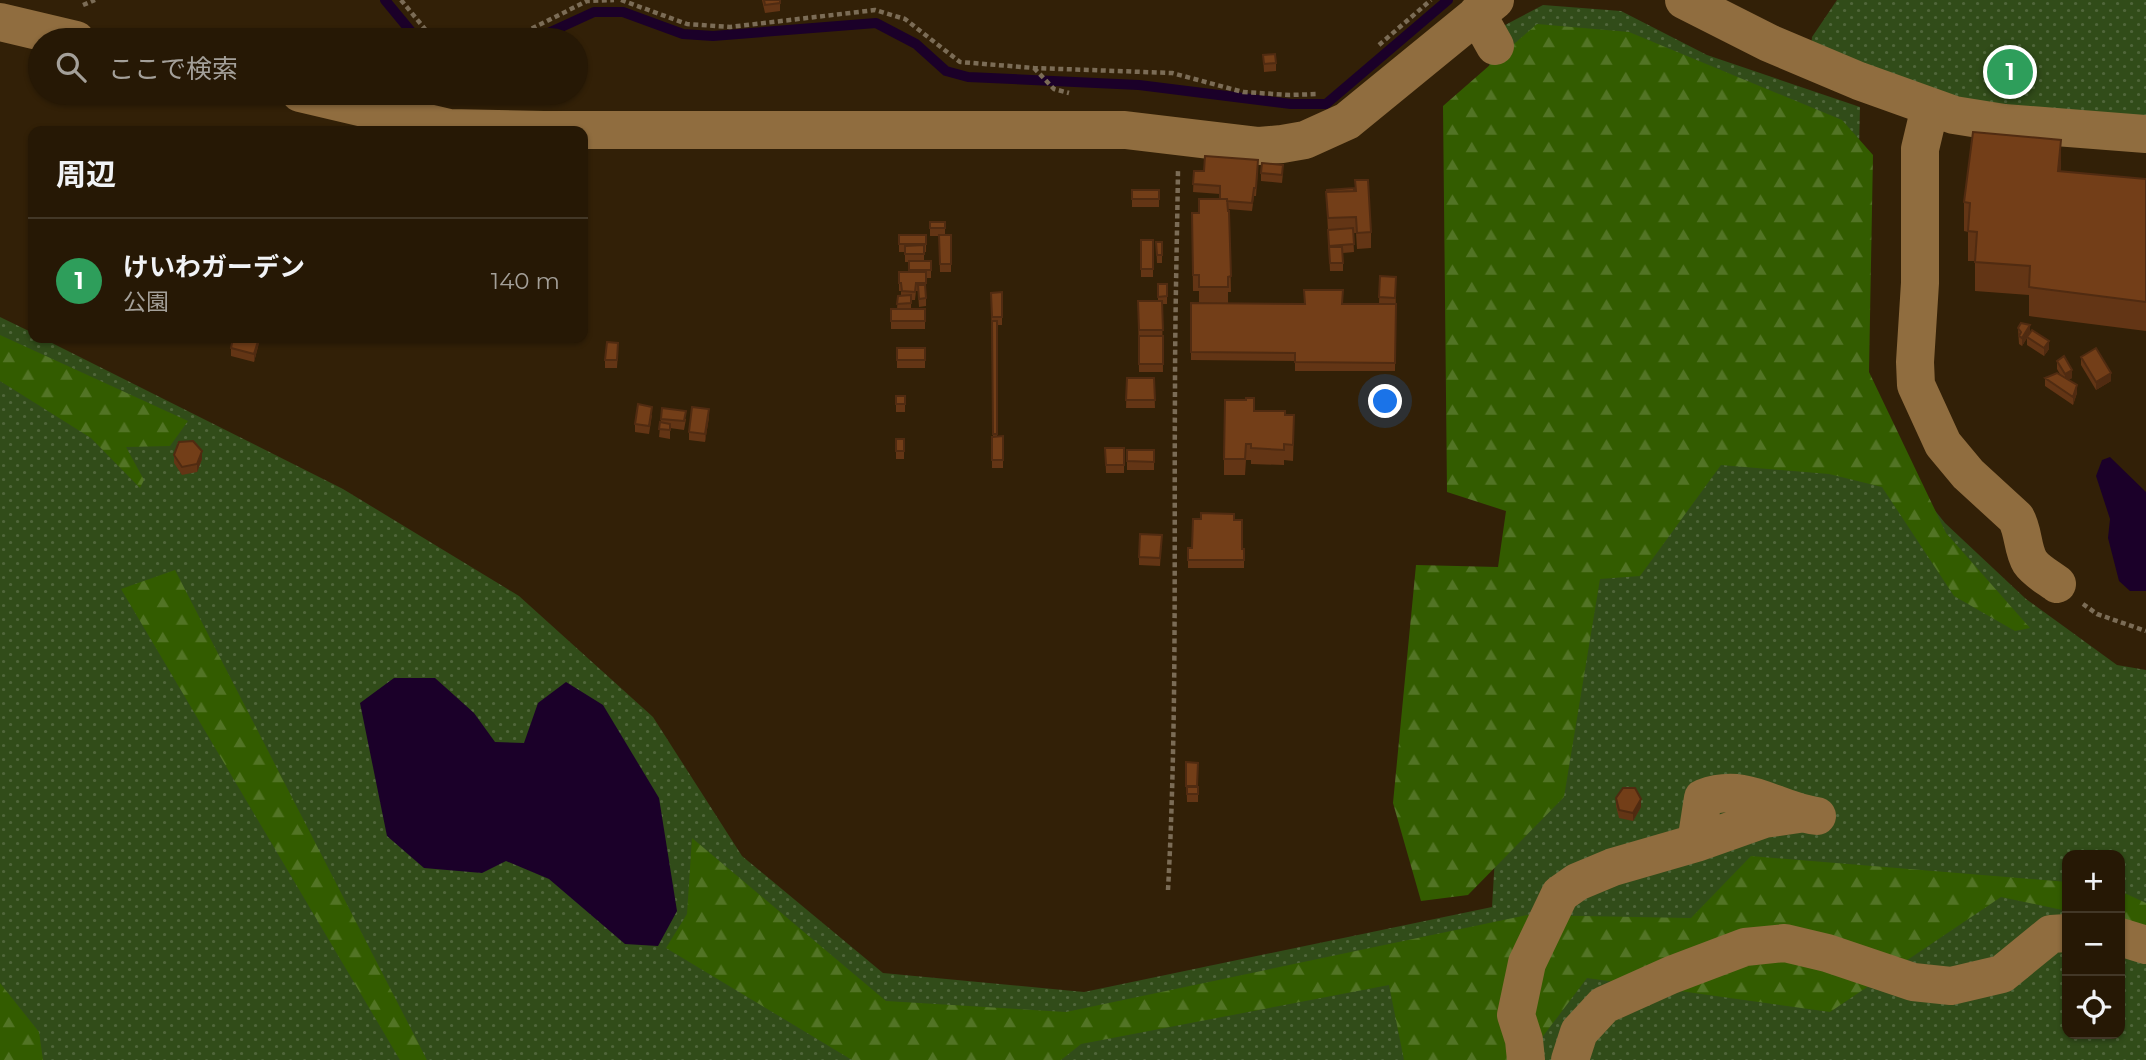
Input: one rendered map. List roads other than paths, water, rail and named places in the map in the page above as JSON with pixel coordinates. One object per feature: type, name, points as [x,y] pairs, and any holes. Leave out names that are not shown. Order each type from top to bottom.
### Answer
[{"type":"street","points":[[1684,0],[1769,43],[1859,81],[1954,115],[2146,134]]},
{"type":"street","points":[[588,130],[1125,130],[1259,146],[1305,140],[1347,121],[1489,20]]},
{"type":"street","points":[[0,22],[28,29]]},
{"type":"street","points":[[351,105],[440,126]]},
{"type":"street","points":[[1930,107],[1920,149],[1920,283],[1916,385],[1943,444],[1968,474],[2016,518],[2031,564],[2057,584]]},
{"type":"street","points":[[1526,1060],[1524,1040],[1516,1015],[1527,964],[1560,894],[1577,882],[1613,867],[1696,843],[1703,798],[1717,793],[1755,796],[1808,815]]},
{"type":"street","points":[[1570,1060],[1578,1032],[1604,1005],[1671,975],[1745,947],[1785,943],[1827,953],[1913,982],[1951,986],[2002,974],[2051,934],[2062,933]]},
{"type":"street","points":[[2125,939],[2146,945]]},
{"type":"waterway","points":[[385,0],[408,28]]},
{"type":"waterway","points":[[559,28],[594,12],[623,12],[683,34],[713,36],[876,23],[916,44],[946,71],[968,77],[1139,85],[1291,104],[1326,104],[1448,0]]},
{"type":"place","name":"けいわガーデン","points":[[2010,72]]}]
